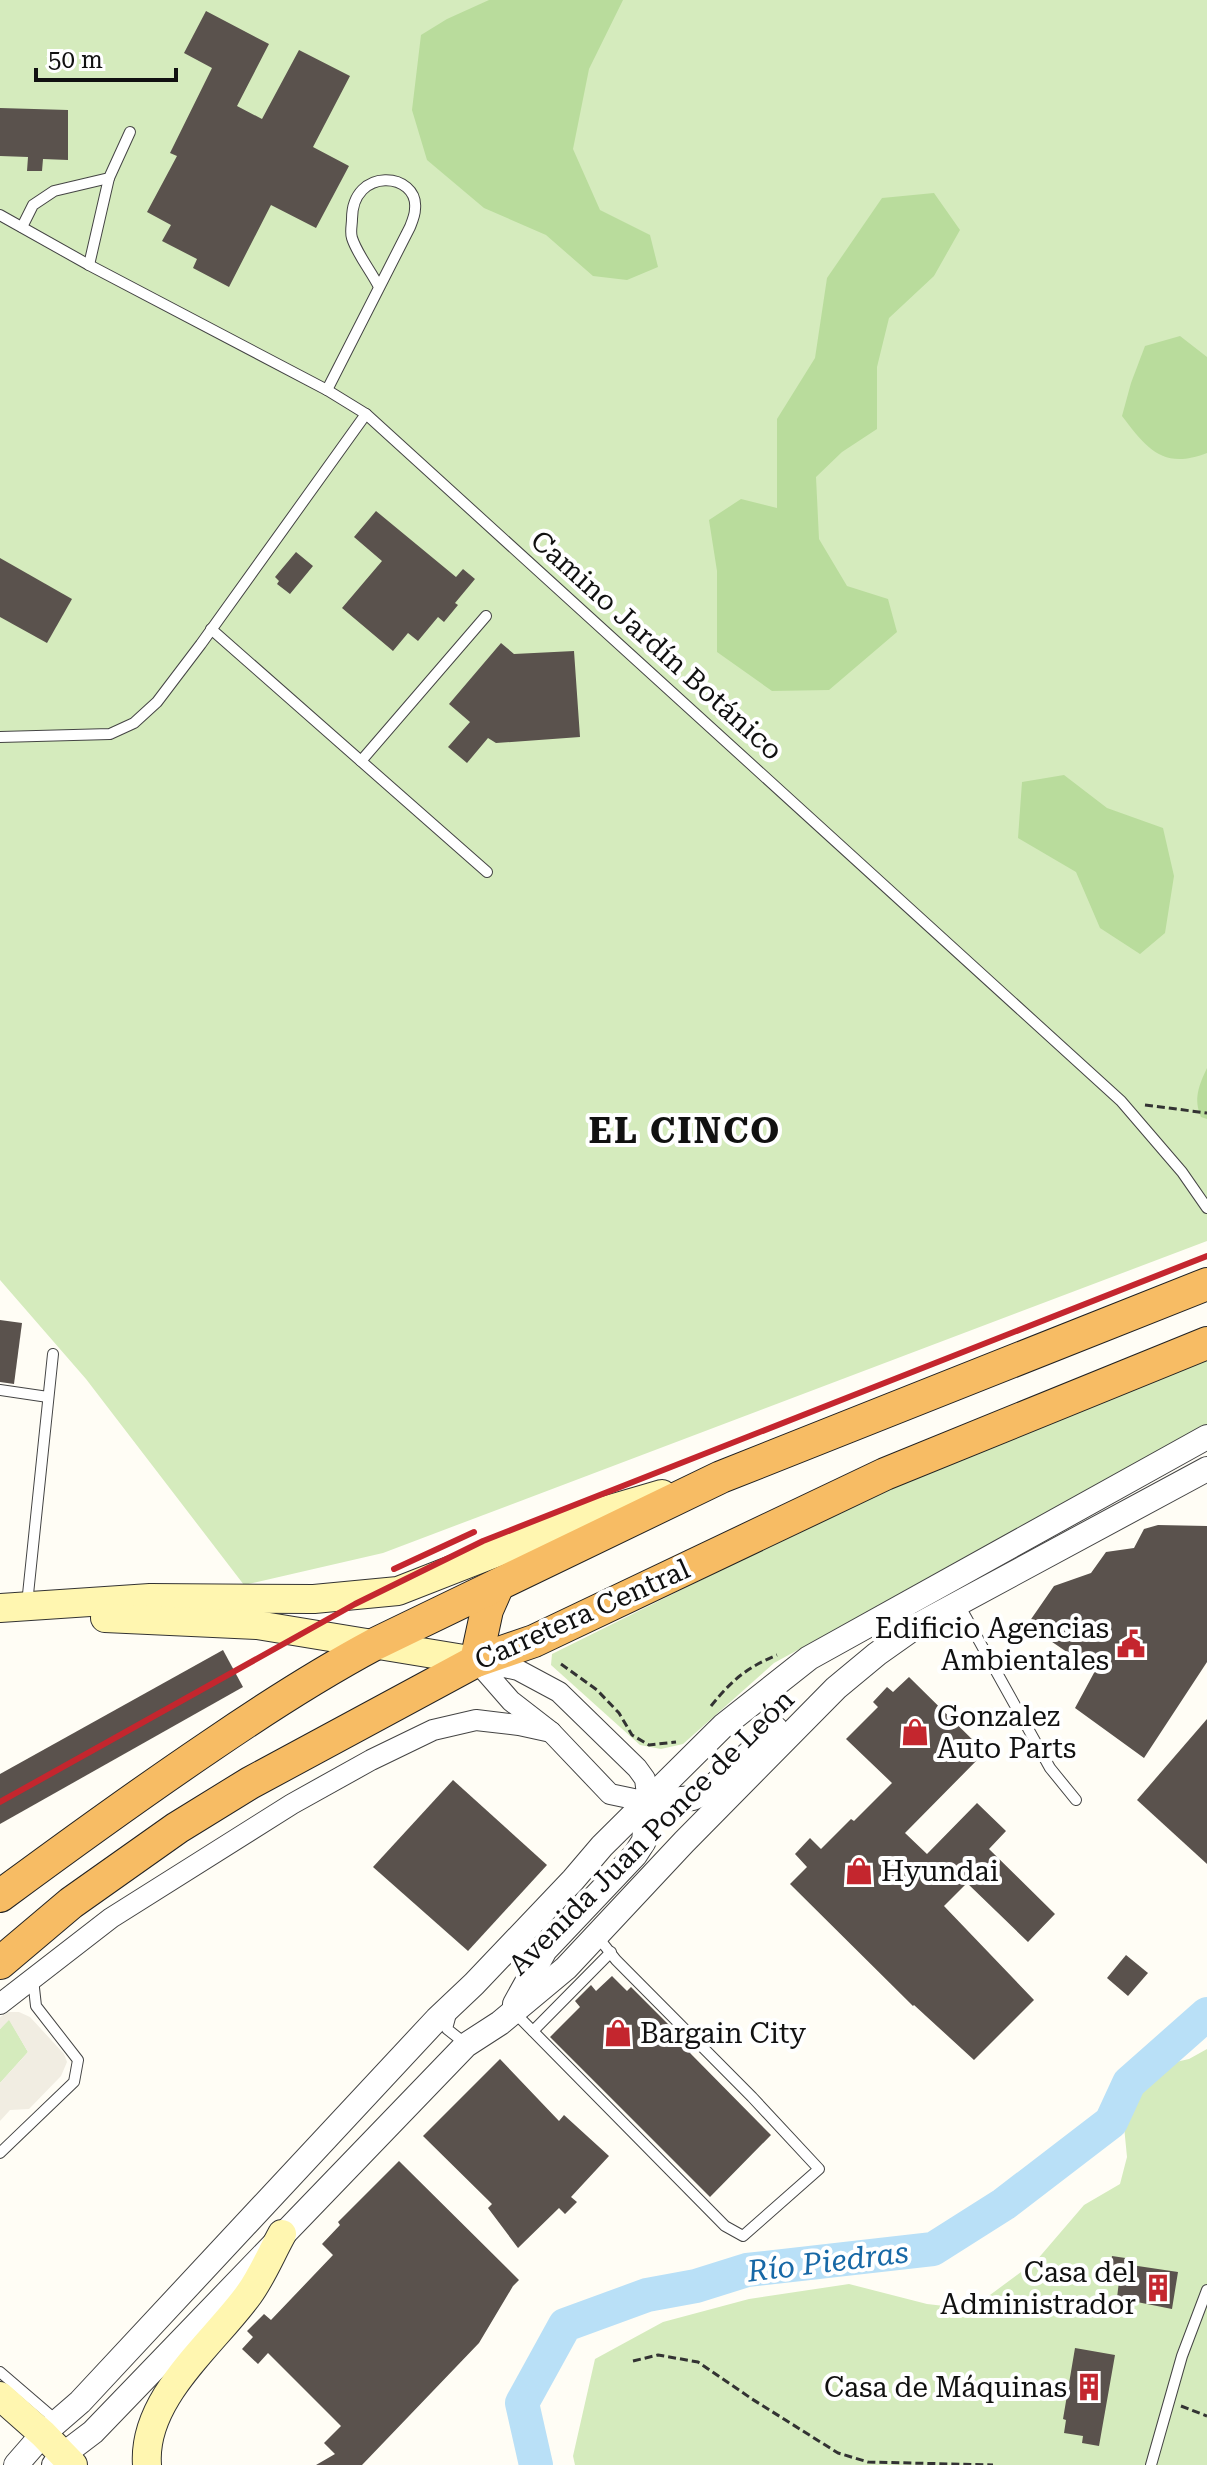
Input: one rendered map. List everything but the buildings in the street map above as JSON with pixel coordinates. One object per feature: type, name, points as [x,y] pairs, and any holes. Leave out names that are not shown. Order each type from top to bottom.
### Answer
[{"type":"highway","points":[[0,1896],[104,1818],[208,1748],[325,1670],[375,1644],[721,1477],[1207,1284]]},
{"type":"highway","name":"Carretera Central","points":[[0,1963],[71,1903],[177,1828],[298,1756],[476,1661],[534,1641],[885,1474],[1207,1343]]},
{"type":"highway","points":[[476,1661],[487,1610],[498,1585]]},
{"type":"main road","points":[[9,1609],[150,1598],[314,1599],[398,1591],[597,1513],[721,1477]]},
{"type":"main road","points":[[9,1609],[51,1618],[257,1625],[476,1661]]},
{"type":"main road","points":[[147,2465],[151,2426],[177,2379],[251,2292],[282,2234]]},
{"type":"main road","points":[[0,2396],[50,2427],[63,2461]]},
{"type":"street","name":"Avenida Juan Ponce de León","points":[[63,2461],[466,2045],[500,2023],[566,1968],[604,1944],[836,1688],[918,1625],[952,1593],[1207,1437]]},
{"type":"street","name":"Avenida Juan Ponce de León","points":[[16,2465],[50,2427],[80,2402],[602,1846],[723,1726],[809,1658],[952,1593],[1207,1469]]},
{"type":"street","points":[[476,1661],[511,1701],[551,1732],[610,1794],[648,1802],[693,1798],[708,1791],[761,1741],[809,1702],[836,1688]]},
{"type":"street","points":[[476,1661],[518,1670],[559,1692],[637,1768],[645,1779],[648,1802],[644,1841],[635,1855],[545,1950],[511,2012]]},
{"type":"street","points":[[0,2004],[111,1918],[292,1804],[371,1760],[433,1730],[476,1720],[551,1732]]},
{"type":"street","name":"Avenida Juan Ponce de León","points":[[63,2461],[64,2431],[80,2402]]},
{"type":"lane","points":[[89,265],[109,178],[130,132]]},
{"type":"lane","points":[[22,227],[33,205],[54,191],[109,178]]},
{"type":"lane","points":[[327,390],[410,227],[415,209],[414,197],[405,186],[375,180],[362,189],[352,210],[352,236],[379,287]]},
{"type":"lane","name":"Camino Jardín Botánico","points":[[0,215],[327,390],[366,414],[1121,1101],[1182,1172],[1207,1208]]},
{"type":"lane","points":[[0,737],[110,734],[134,723],[157,702],[366,414]]},
{"type":"lane","points":[[361,761],[486,616]]},
{"type":"lane","points":[[211,629],[487,872]]},
{"type":"lane","points":[[9,1609],[53,1354]]},
{"type":"lane","points":[[0,1390],[48,1397]]},
{"type":"lane","points":[[952,1593],[1050,1768],[1076,1800]]},
{"type":"lane","points":[[511,2012],[725,2226],[743,2236],[819,2169],[604,1944],[533,2031]]},
{"type":"lane","points":[[0,2153],[74,2082],[78,2060],[36,2006],[33,1979]]},
{"type":"lane","points":[[453,2004],[447,2029],[466,2045]]},
{"type":"lane","points":[[1151,2465],[1182,2356],[1207,2290]]},
{"type":"lane","points":[[0,2372],[50,2427]]},
{"type":"path","points":[[1121,1101],[1207,1113]]},
{"type":"path","points":[[633,2361],[658,2355],[698,2362],[838,2453],[868,2462],[993,2465]]},
{"type":"path","points":[[1170,2402],[1207,2416]]},
{"type":"green space","points":[[0,0],[1207,0],[1207,1241],[383,1553],[244,1585],[86,1379],[0,1280]]},
{"type":"green space","points":[[489,0],[623,0],[589,69],[573,149],[600,210],[650,235],[658,267],[627,280],[593,276],[546,235],[484,208],[427,160],[412,110],[421,35]]},
{"type":"green space","points":[[934,193],[960,230],[934,276],[889,318],[877,367],[877,429],[842,452],[816,477],[819,539],[847,586],[888,599],[897,632],[829,690],[772,691],[717,652],[717,571],[709,520],[741,499],[777,508],[777,419],[815,358],[827,278],[882,198]]},
{"type":"green space","points":[[1180,336],[1207,357],[1207,453],[1179,459],[1167,457],[1148,447],[1122,416],[1145,346]]},
{"type":"green space","points":[[1064,775],[1107,808],[1163,828],[1174,876],[1165,933],[1140,954],[1100,928],[1076,872],[1018,838],[1022,782]]},
{"type":"green space","points":[[1207,1068],[1207,1119],[1201,1117],[1197,1098]]},
{"type":"green space","points":[[1207,1360],[1207,1425],[774,1663],[683,1744],[661,1749],[640,1745],[551,1665],[552,1654],[840,1511]]},
{"type":"green space","points":[[9,2019],[28,2052],[0,2083],[0,2029]]},
{"type":"green space","points":[[1207,2049],[1207,2465],[575,2465],[573,2456],[595,2359],[663,2322],[749,2299],[849,2284],[927,2304],[971,2309],[1036,2261],[1084,2205],[1120,2184],[1127,2157],[1119,2075],[1189,2059]]},
{"type":"shaded area","points":[[9,2012],[30,2017],[64,2054],[67,2062],[61,2076],[29,2109],[10,2110],[0,2121],[0,2083],[28,2052],[9,2020],[0,2029],[0,2017]]},
{"type":"waterway","name":"Río Piedras","points":[[536,2465],[522,2403],[565,2325],[647,2295],[696,2286],[747,2270],[933,2249],[1004,2204],[1111,2122],[1129,2083],[1207,2014]]},
{"type":"railway","points":[[0,1802],[355,1604],[483,1541],[1207,1256]]},
{"type":"railway","points":[[394,1569],[474,1532]]},
{"type":"place","name":"Edificio Agencias Ambientales","points":[[1131,1644]]},
{"type":"place","name":"Gonzalez Auto Parts","points":[[915,1732]]},
{"type":"place","name":"Hyundai","points":[[859,1871]]},
{"type":"place","name":"Bargain City","points":[[618,2033]]},
{"type":"place","name":"Casa del Administrador","points":[[1158,2288]]},
{"type":"place","name":"Casa de Máquinas","points":[[1089,2387]]},
{"type":"district","name":"EL CINCO","points":[[685,1130]]}]
